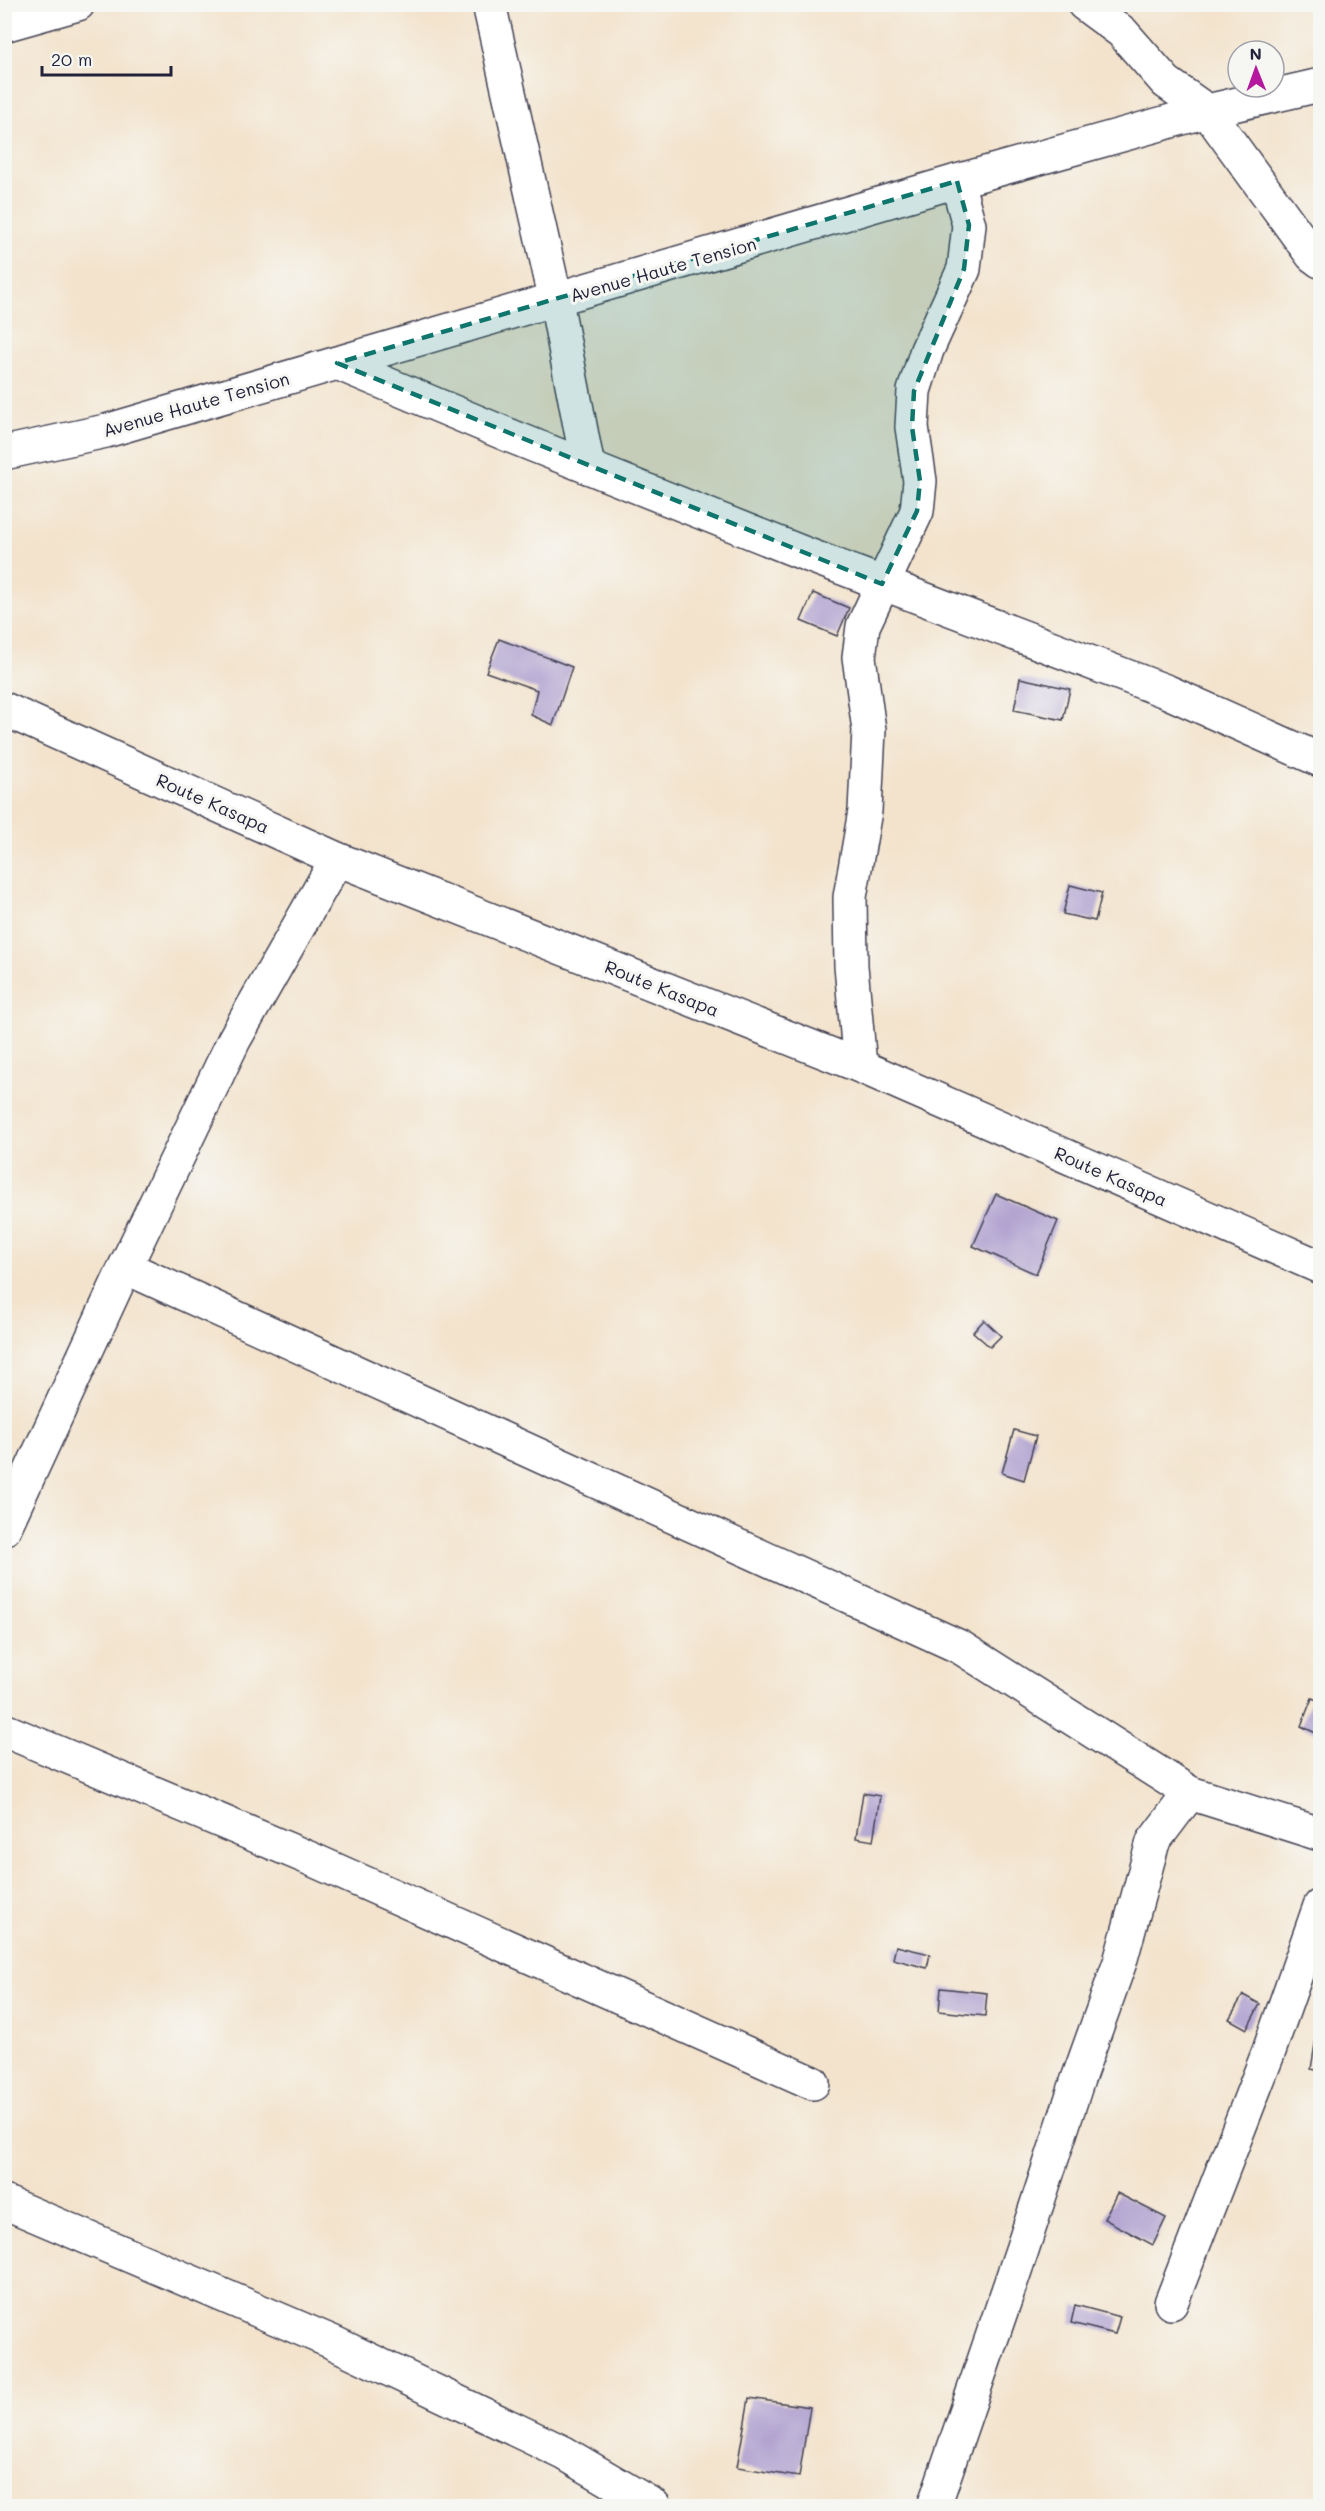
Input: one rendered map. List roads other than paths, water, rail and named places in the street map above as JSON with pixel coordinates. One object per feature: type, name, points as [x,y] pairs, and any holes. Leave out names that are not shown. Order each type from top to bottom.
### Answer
[{"type":"street","points":[[4,25],[78,4]]},
{"type":"street","points":[[489,4],[556,301],[588,467]]},
{"type":"street","points":[[1083,4],[1122,32],[1166,82],[1207,111],[1312,255],[1320,261]]},
{"type":"street","name":"Avenue Haute Tension","points":[[4,453],[106,431],[556,301],[957,181],[1207,111],[1320,85]]},
{"type":"street","points":[[860,1066],[851,966],[849,897],[865,811],[869,730],[859,657],[863,626],[917,511],[920,481],[912,427],[914,391],[927,350],[964,269],[969,225],[957,181]]},
{"type":"street","points":[[337,363],[588,467],[882,584],[1168,692],[1320,759]]},
{"type":"street","name":"Route Kasapa","points":[[4,709],[338,859],[860,1066],[1320,1267]]},
{"type":"street","points":[[4,1529],[125,1267],[234,1040],[338,859]]},
{"type":"street","points":[[125,1267],[960,1647],[1190,1793],[1320,1834]]},
{"type":"street","points":[[4,1730],[310,1859],[813,2083]]},
{"type":"street","points":[[934,2506],[1019,2261],[1078,2079],[1120,1962],[1153,1842],[1190,1793]]},
{"type":"street","points":[[1171,2303],[1269,2051],[1320,1906]]},
{"type":"street","points":[[4,2202],[332,2342],[564,2453],[654,2506]]}]
